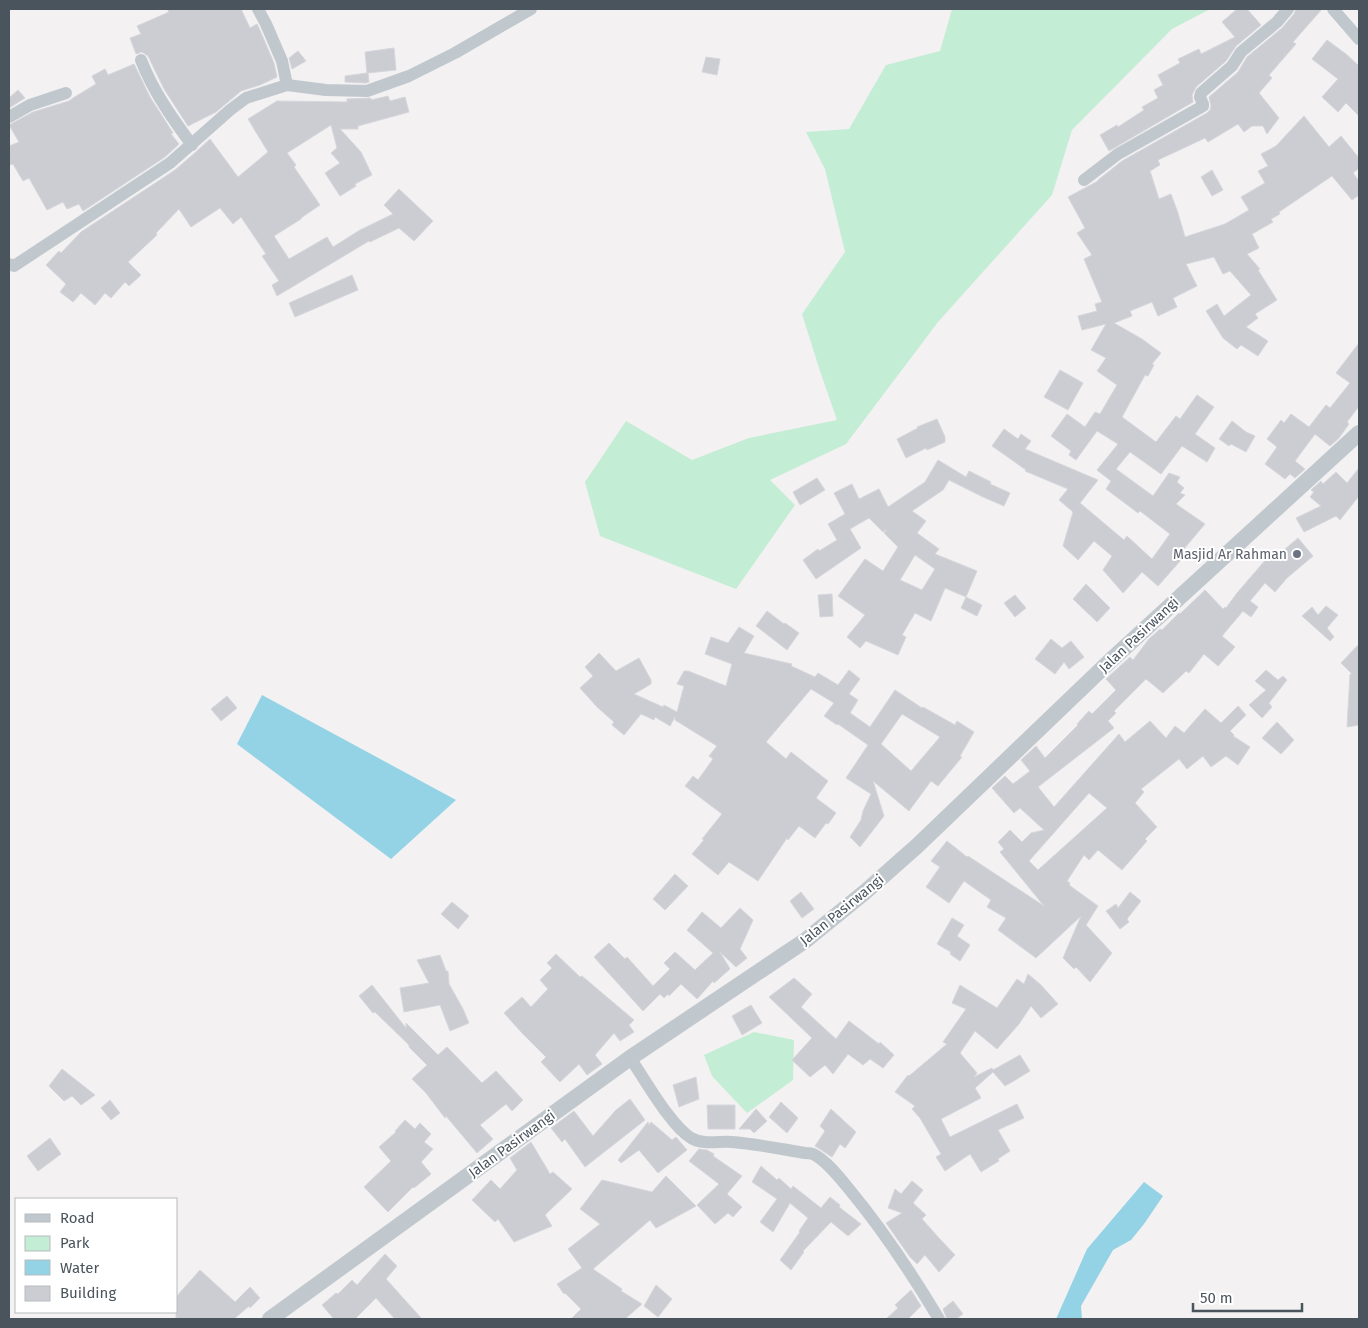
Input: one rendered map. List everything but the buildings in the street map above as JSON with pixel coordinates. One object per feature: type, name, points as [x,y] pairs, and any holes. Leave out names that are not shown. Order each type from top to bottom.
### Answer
[{"type":"street","points":[[258,9],[282,61],[287,85]]},
{"type":"street","points":[[9,264],[14,266],[170,164],[246,98],[287,85],[326,90],[367,91],[408,76],[456,53],[531,9]]},
{"type":"street","points":[[1084,180],[1118,154],[1202,106],[1201,93],[1232,66],[1241,52],[1277,22],[1288,9]]},
{"type":"street","points":[[1333,9],[1359,39]]},
{"type":"street","points":[[141,60],[149,80],[169,114],[192,145]]},
{"type":"street","points":[[9,117],[30,105],[66,93]]},
{"type":"street","name":"Jalan Pasirwangi","points":[[270,1319],[630,1058],[806,940],[865,892],[924,839],[1110,661],[1359,433]]},
{"type":"street","points":[[630,1058],[666,1111],[682,1131],[691,1138],[700,1141],[732,1142],[813,1154],[823,1162],[867,1211],[919,1284],[940,1319]]},
{"type":"green space","points":[[952,9],[1210,9],[1172,29],[1072,130],[1052,195],[938,322],[846,444],[770,480],[795,505],[736,589],[600,536],[585,482],[626,421],[692,460],[749,438],[837,420],[802,314],[845,252],[825,169],[806,132],[849,129],[886,65],[940,51]]},
{"type":"green space","points":[[754,1032],[794,1040],[793,1080],[747,1113],[712,1076],[704,1055]]},
{"type":"water","points":[[262,695],[456,800],[391,859],[237,744]]},
{"type":"water","points":[[1144,1182],[1163,1196],[1131,1240],[1113,1250],[1081,1306],[1082,1319],[1056,1319],[1087,1249]]},
{"type":"place","name":"Masjid Ar Rahman","points":[[1297,554]]}]
